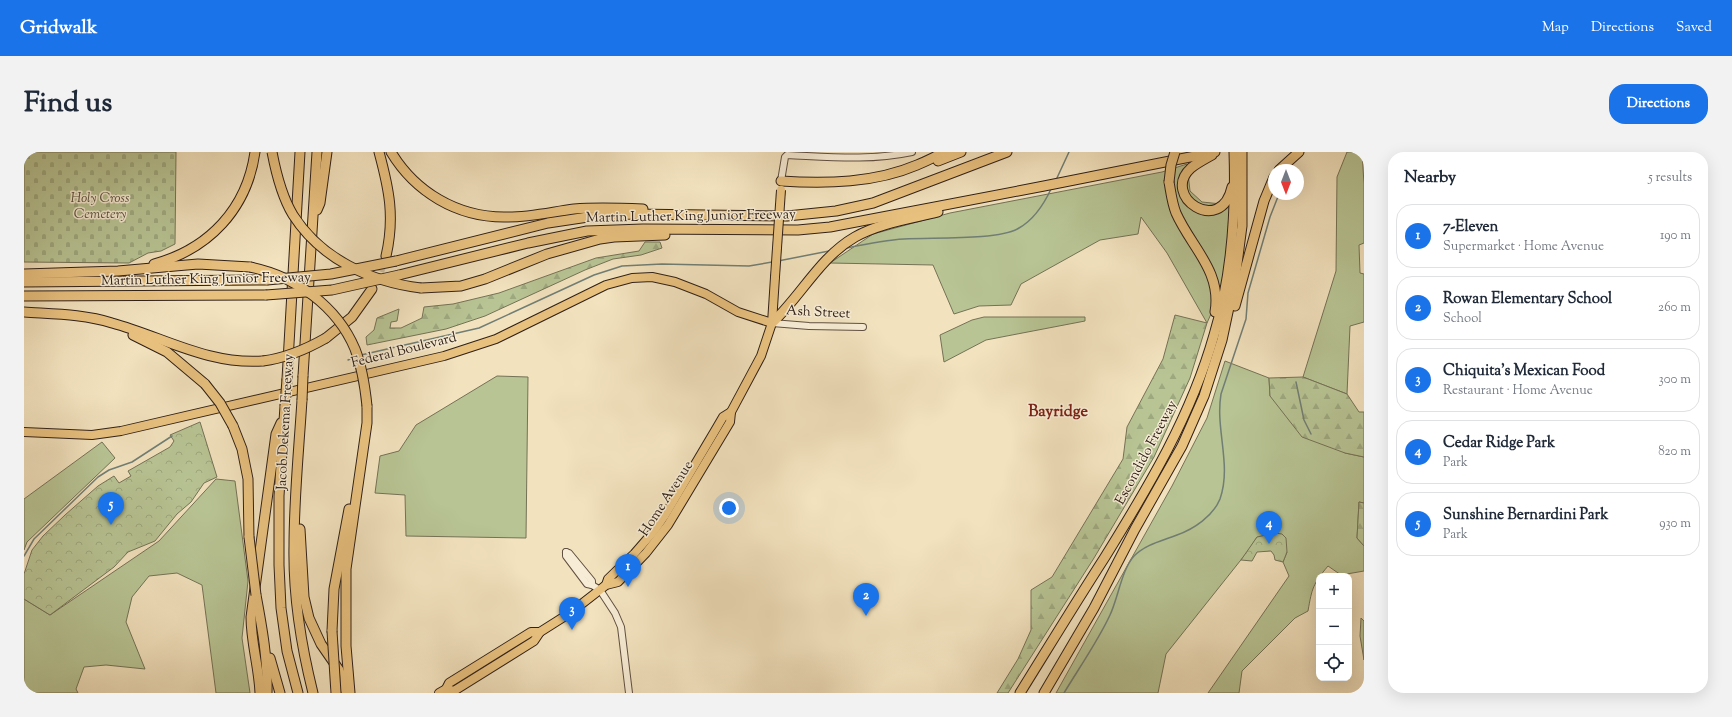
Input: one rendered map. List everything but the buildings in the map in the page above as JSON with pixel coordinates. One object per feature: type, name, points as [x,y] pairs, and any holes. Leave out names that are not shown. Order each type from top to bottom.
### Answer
[{"type":"highway","points":[[103,272],[145,266],[170,260],[183,255],[201,243],[222,224],[238,203],[249,180],[255,152]]},
{"type":"highway","points":[[272,152],[279,181],[288,206],[314,241],[342,262],[364,274],[391,283],[421,288],[461,286],[479,281],[547,254],[600,239],[662,235],[690,230]]},
{"type":"highway","name":"Jacob Dekema Freeway","points":[[298,693],[287,651],[281,608],[279,565],[279,496],[300,152]]},
{"type":"highway","name":"Jacob Dekema Freeway","points":[[314,693],[306,663],[297,607],[294,546],[317,152]]},
{"type":"highway","points":[[314,220],[320,203],[327,152]]},
{"type":"highway","points":[[379,152],[391,209],[390,233],[386,256]]},
{"type":"highway","points":[[392,152],[408,175],[435,197],[456,208],[480,215],[506,218],[572,210],[613,208],[690,209],[763,216]]},
{"type":"highway","points":[[917,166],[945,152]]},
{"type":"highway","points":[[781,185],[863,179],[891,174],[961,152]]},
{"type":"highway","points":[[964,168],[997,152]]},
{"type":"highway","name":"Martin Luther King Junior Freeway","points":[[24,282],[268,280],[336,273],[396,261],[548,223],[588,217],[632,214],[763,216],[812,214],[861,206],[903,193],[1007,152]]},
{"type":"highway","points":[[1175,152],[1171,165],[1169,182],[1176,213],[1204,259],[1213,278],[1216,303],[1203,369]]},
{"type":"highway","points":[[1216,152],[1191,168],[1187,173],[1183,185],[1186,199],[1191,204],[1205,210],[1212,210],[1224,205],[1231,192],[1235,164]]},
{"type":"highway","name":"Martin Luther King Junior Freeway","points":[[24,296],[266,295],[298,294],[332,290],[399,275],[521,244],[574,233],[625,229],[798,230],[819,228],[1014,192],[1216,152]]},
{"type":"highway","name":"Escondido Freeway","points":[[1020,693],[1121,530],[1165,455],[1174,438],[1203,369],[1223,301],[1228,267],[1235,195],[1234,152]]},
{"type":"highway","name":"Escondido Freeway","points":[[1044,693],[1094,608],[1135,529],[1182,446],[1213,370],[1227,321],[1240,249],[1242,214],[1242,152]]},
{"type":"highway","points":[[1286,164],[1299,152]]},
{"type":"highway","points":[[1213,370],[1230,323],[1268,191]]},
{"type":"highway","points":[[772,323],[827,260],[848,241],[886,225],[1014,192]]},
{"type":"highway","points":[[24,274],[103,272],[198,264],[250,267],[273,273],[298,285],[318,300],[336,317],[351,340],[358,359],[367,406],[346,569],[346,646],[350,693]]},
{"type":"highway","points":[[24,312],[69,315],[117,324],[217,358],[235,361],[263,361],[302,351],[326,338],[352,317],[372,289]]},
{"type":"highway","points":[[69,315],[140,337],[167,352],[205,384],[220,403],[233,426],[242,449],[248,479],[249,537],[256,595],[263,630],[280,693]]},
{"type":"highway","points":[[260,693],[259,677],[251,633],[252,602],[276,434],[285,410]]},
{"type":"highway","points":[[336,693],[332,631],[334,589],[364,437]]},
{"type":"highway","points":[[298,463],[300,549],[304,597],[309,618],[321,644],[339,670],[347,693]]},
{"type":"highway","points":[[263,630],[267,693]]},
{"type":"main road","name":"Home Avenue","points":[[443,691],[449,683],[531,632],[540,632],[570,613],[603,588],[618,582],[661,535],[730,422],[731,412],[761,356],[772,323],[781,185]]},
{"type":"main road","name":"Federal Boulevard","points":[[24,432],[92,435],[122,431],[444,356],[496,339],[606,285],[632,278],[652,278],[675,282],[706,294],[738,312],[772,323]]},
{"type":"street","name":"Home Avenue","points":[[781,185],[783,162],[787,155],[854,159],[879,158],[912,152]]},
{"type":"street","name":"Ash Street","points":[[772,323],[809,326],[863,327]]},
{"type":"street","points":[[592,585],[592,581],[569,553],[566,552],[566,556],[587,584],[603,588],[615,613],[621,627],[629,693]]},
{"type":"green space","name":"Holy Cross Cemetery","points":[[24,152],[176,152],[175,244],[161,251],[148,253],[129,263],[24,262]]},
{"type":"green space","points":[[1347,152],[1362,152],[1364,184],[1364,243],[1359,245],[1360,273],[1364,274],[1364,322],[1350,326],[1347,394],[1303,377],[1336,271],[1337,177]]},
{"type":"green space","points":[[1187,164],[1190,191],[1202,202],[1231,205],[1226,259],[1221,291],[1207,323],[1167,253],[1141,217],[1138,234],[1100,240],[1021,284],[1011,305],[979,306],[954,314],[933,265],[830,263],[873,234],[950,213],[1162,172]]},
{"type":"green space","points":[[645,242],[660,242],[662,248],[641,255],[613,259],[585,270],[485,316],[446,329],[367,345],[366,337],[374,330],[377,318],[399,309],[397,321],[391,322],[390,328],[401,328],[422,318],[424,307],[453,304],[499,293],[596,258],[639,251]]},
{"type":"green space","points":[[1175,315],[1207,323],[1190,378],[1154,457],[1094,558],[1008,693],[997,693],[1018,659],[1031,630],[1031,590],[1052,577],[1123,459],[1127,427],[1163,359]]},
{"type":"green space","points":[[984,317],[1085,317],[1085,321],[986,340],[944,362],[940,335],[972,320]]},
{"type":"green space","points":[[1225,361],[1269,378],[1270,396],[1345,453],[1364,457],[1364,503],[1359,502],[1357,538],[1364,546],[1364,571],[1338,573],[1328,566],[1322,573],[1316,573],[1316,583],[1308,611],[1295,618],[1242,671],[1239,693],[1208,693],[1289,576],[1283,562],[1287,552],[1257,537],[1248,551],[1166,654],[1158,693],[1056,693],[1172,486],[1207,418]]},
{"type":"green space","points":[[497,376],[528,377],[526,538],[406,536],[405,495],[375,493],[380,456],[399,451],[416,425]]},
{"type":"green space","points":[[1303,377],[1347,394],[1359,412],[1364,412],[1364,457],[1345,453],[1302,437],[1270,396],[1269,378]]},
{"type":"green space","points":[[200,422],[217,477],[204,483],[191,502],[177,514],[155,541],[128,552],[114,567],[50,615],[24,599],[24,574],[32,550],[43,536],[98,486],[114,476],[119,483],[131,476],[128,471],[170,447],[174,441],[170,435]]},
{"type":"green space","points":[[102,442],[115,458],[27,542],[24,550],[24,499]]},
{"type":"green space","points":[[216,479],[235,481],[248,581],[242,638],[250,693],[216,693],[202,585],[177,573],[149,576],[132,597],[126,622],[145,669],[106,665],[84,667],[76,689],[78,693],[24,693],[24,599],[50,615],[159,541]]},
{"type":"green space","points":[[1359,502],[1364,503],[1364,546],[1357,538]]},
{"type":"green space","points":[[1275,533],[1282,534],[1286,538],[1287,552],[1283,562],[1275,560],[1271,551],[1257,552],[1252,561],[1241,560],[1257,537]]},
{"type":"green space","points":[[1361,618],[1364,621],[1364,660],[1360,636]]},
{"type":"waterway","points":[[1056,180],[1069,152]]},
{"type":"waterway","points":[[847,248],[876,242],[916,238],[980,237],[1009,232],[1019,228],[1034,216],[1042,206],[1051,189]]},
{"type":"waterway","points":[[1064,693],[1105,625],[1113,608],[1126,568],[1134,556],[1144,548],[1196,525],[1213,511],[1220,499],[1224,473],[1220,420],[1221,394],[1246,319],[1248,293],[1270,217],[1277,200]]},
{"type":"waterway","points":[[778,261],[829,251]]},
{"type":"waterway","points":[[361,355],[479,328],[594,275],[622,266],[662,264],[749,266],[772,262]]},
{"type":"waterway","points":[[348,360],[355,357]]},
{"type":"waterway","points":[[1296,382],[1304,420],[1311,434]]},
{"type":"waterway","points":[[24,556],[34,539],[98,477],[109,470],[132,462],[172,436]]},
{"type":"tunnel","points":[[375,284],[385,257]]},
{"type":"place","name":"Sunshine Bernardini Park","points":[[111,525]]},
{"type":"place","name":"Cedar Ridge Park","points":[[1269,544]]},
{"type":"place","name":"7-Eleven","points":[[628,587]]},
{"type":"place","name":"Rowan Elementary School","points":[[866,616]]},
{"type":"place","name":"Chiquita's Mexican Food","points":[[572,630]]},
{"type":"district","name":"Bayridge","points":[[1058,412]]}]
